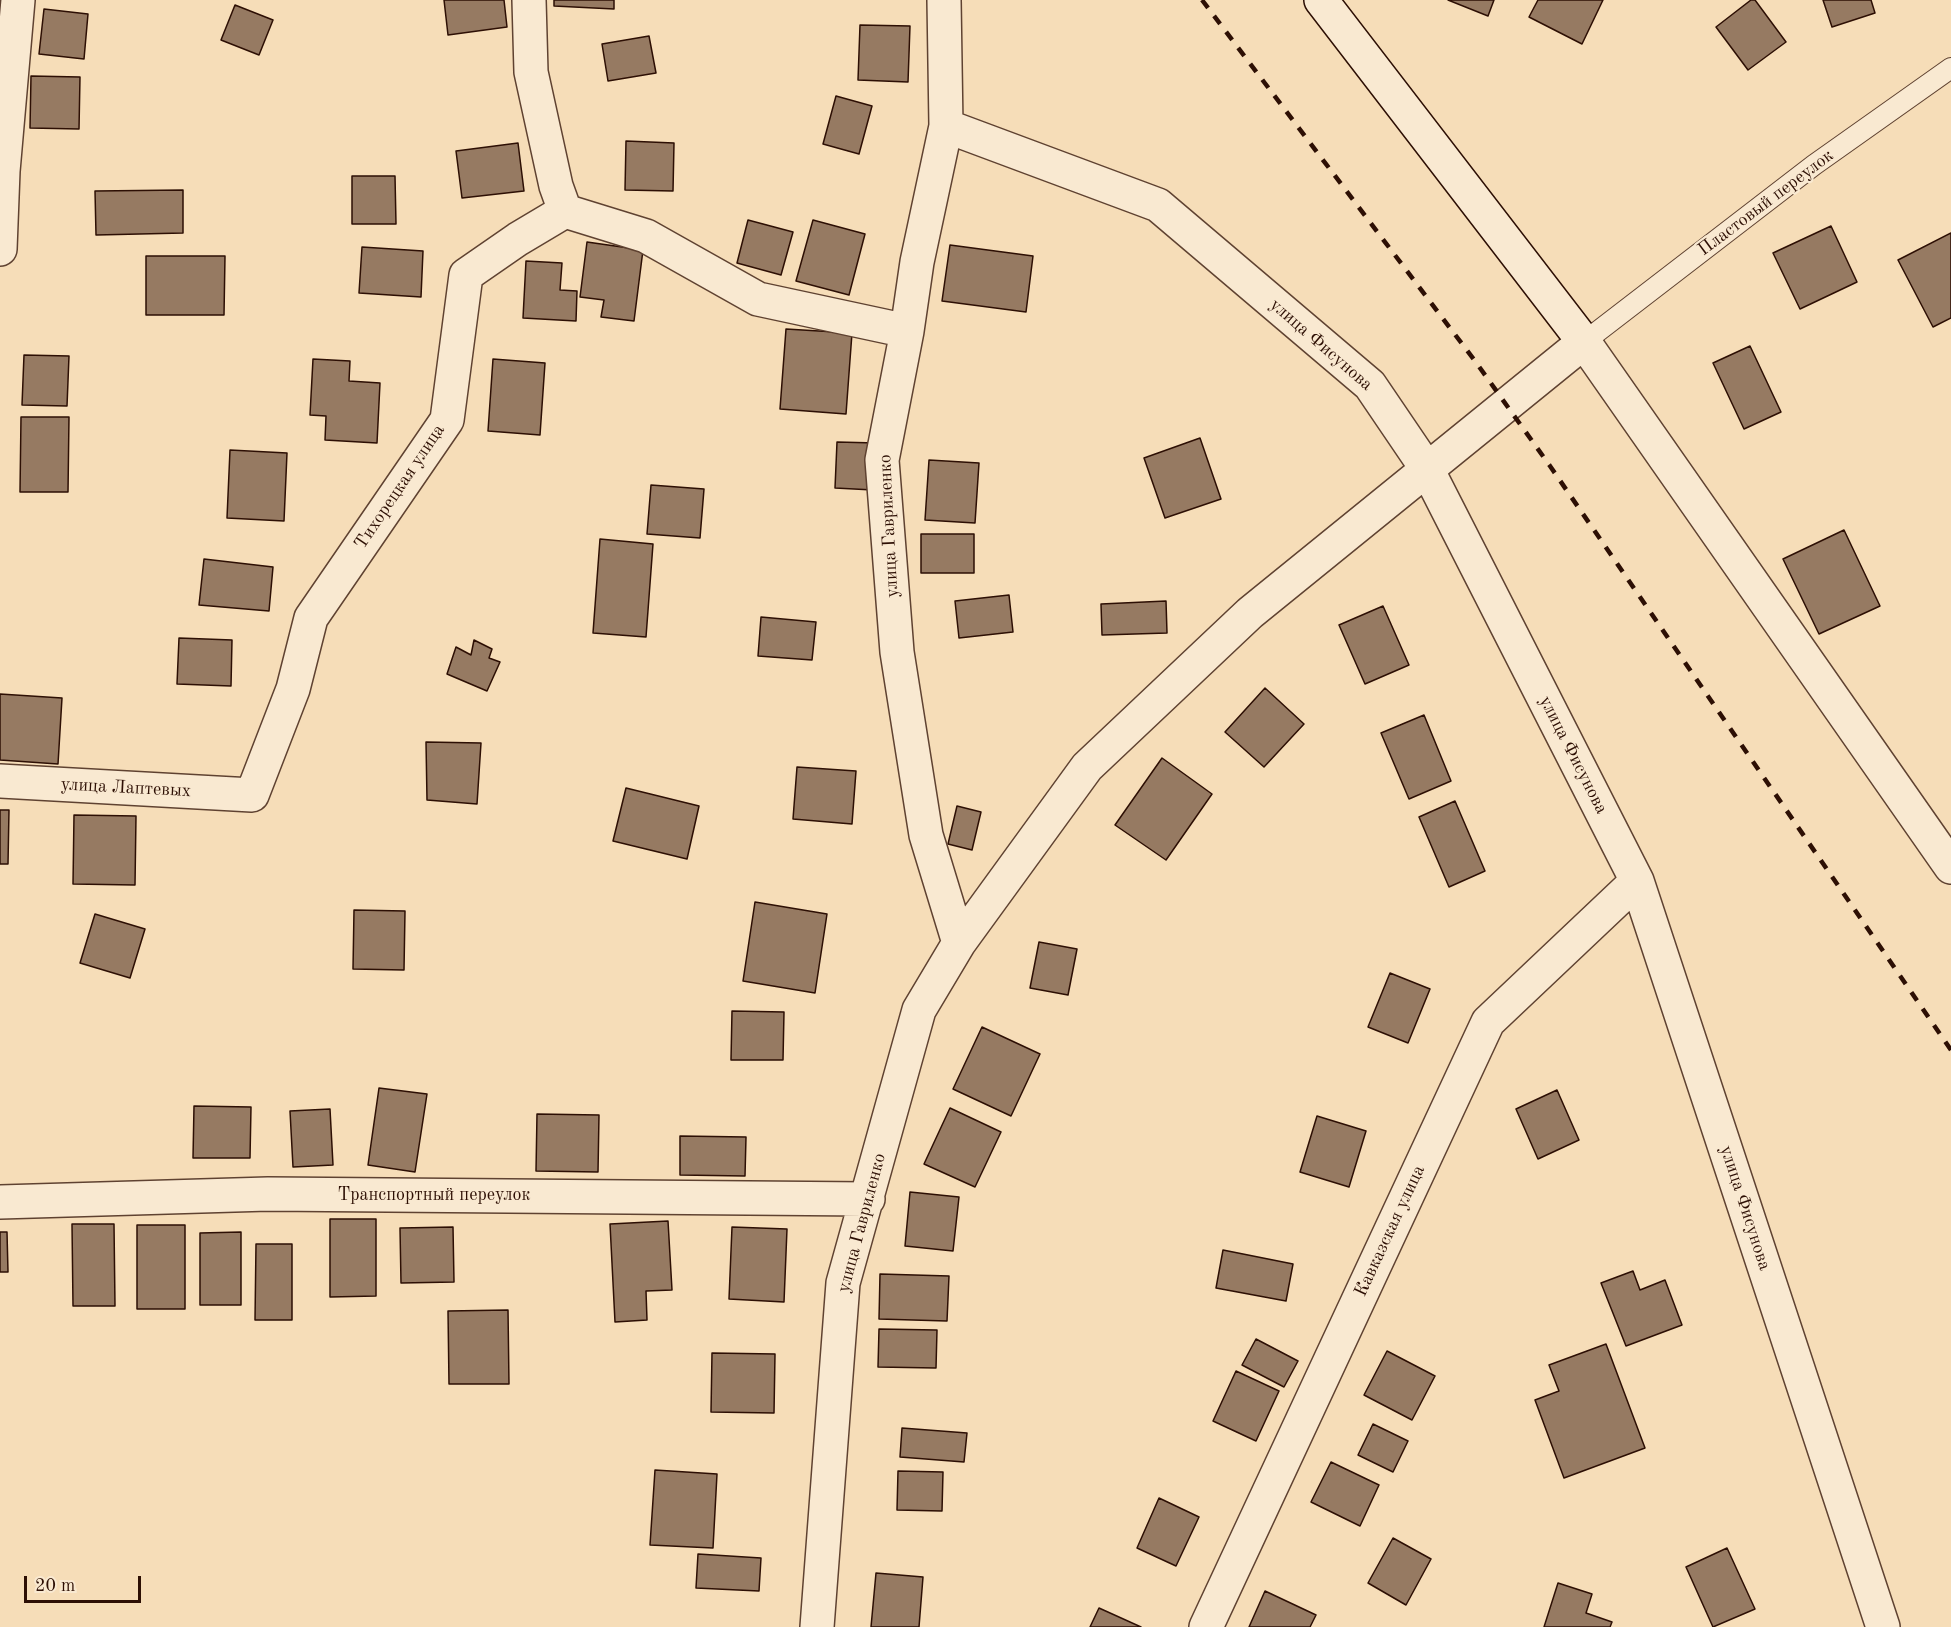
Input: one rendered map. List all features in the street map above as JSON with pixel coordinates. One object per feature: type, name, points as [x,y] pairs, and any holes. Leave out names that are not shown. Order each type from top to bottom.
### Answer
[{"type":"street","points":[[0,249],[3,171],[18,0]]},
{"type":"street","points":[[529,0],[531,72],[556,186],[565,211],[646,236],[758,299],[907,331]]},
{"type":"street","name":"улица Гавриленко","points":[[944,0],[946,126],[917,262],[907,331],[882,460],[897,652],[926,835],[959,943]]},
{"type":"street","points":[[1321,0],[1584,342],[1951,867]]},
{"type":"street","name":"улица Фисунова","points":[[946,126],[1158,205],[1370,385],[1427,469],[1637,881],[1883,1627]]},
{"type":"street","name":"Тихорецкая улица","points":[[252,795],[293,689],[311,618],[447,420],[466,275],[518,239],[565,211]]},
{"type":"street","name":"улица Гавриленко","points":[[816,1627],[843,1283],[919,1010],[959,943],[1087,767],[1250,614],[1584,342]]},
{"type":"street","name":"улица Лаптевых","points":[[0,781],[252,795]]},
{"type":"street","name":"Кавказская улица","points":[[1206,1627],[1488,1022],[1637,881]]},
{"type":"street","name":"Транспортный переулок","points":[[0,1203],[268,1194],[868,1199]]},
{"type":"lane","name":"Пластовый переулок","points":[[1584,342],[1814,165],[1951,68]]},
{"type":"building","points":[[444,0],[504,0],[507,27],[448,35]]},
{"type":"building","points":[[554,0],[614,0],[614,9],[554,6]]},
{"type":"building","points":[[1448,0],[1494,0],[1488,16]]},
{"type":"building","points":[[1538,0],[1603,0],[1582,44],[1529,17]]},
{"type":"building","points":[[1751,0],[1755,0],[1786,42],[1748,70],[1716,27]]},
{"type":"building","points":[[1823,0],[1871,0],[1875,13],[1832,27]]},
{"type":"building","points":[[235,5],[273,20],[259,55],[221,40]]},
{"type":"building","points":[[44,9],[88,14],[84,59],[39,54]]},
{"type":"building","points":[[860,25],[910,26],[908,82],[858,80]]},
{"type":"building","points":[[649,36],[656,73],[608,81],[602,44]]},
{"type":"building","points":[[31,76],[80,77],[79,129],[30,128]]},
{"type":"building","points":[[836,96],[872,106],[859,154],[823,144]]},
{"type":"building","points":[[626,141],[674,143],[673,191],[625,190]]},
{"type":"building","points":[[518,143],[524,191],[462,198],[456,151]]},
{"type":"building","points":[[352,176],[395,176],[396,224],[352,224]]},
{"type":"building","points":[[183,190],[183,233],[96,235],[95,191]]},
{"type":"building","points":[[748,220],[793,232],[781,275],[737,263]]},
{"type":"building","points":[[813,220],[865,234],[849,295],[796,281]]},
{"type":"building","points":[[1831,226],[1857,282],[1800,309],[1773,253]]},
{"type":"building","points":[[1951,233],[1951,318],[1933,327],[1898,260]]},
{"type":"building","points":[[587,242],[643,250],[634,321],[601,317],[604,300],[580,297]]},
{"type":"building","points":[[950,245],[1033,256],[1026,312],[942,301]]},
{"type":"building","points":[[362,247],[423,251],[421,297],[359,293]]},
{"type":"building","points":[[146,256],[225,256],[224,315],[146,315]]},
{"type":"building","points":[[526,261],[562,263],[560,290],[577,291],[576,321],[523,318]]},
{"type":"building","points":[[786,329],[852,333],[846,414],[780,409]]},
{"type":"building","points":[[1750,346],[1781,412],[1744,429],[1713,363]]},
{"type":"building","points":[[24,355],[69,356],[67,406],[22,405]]},
{"type":"building","points":[[313,359],[350,361],[349,381],[380,383],[377,443],[325,440],[326,416],[310,415]]},
{"type":"building","points":[[493,359],[545,363],[540,435],[488,431]]},
{"type":"building","points":[[21,417],[69,417],[68,492],[20,492]]},
{"type":"building","points":[[1200,438],[1221,499],[1165,518],[1144,458]]},
{"type":"building","points":[[837,442],[876,443],[873,490],[835,488]]},
{"type":"building","points":[[230,450],[287,453],[284,521],[227,518]]},
{"type":"building","points":[[929,460],[979,463],[975,523],[925,520]]},
{"type":"building","points":[[651,485],[704,489],[700,538],[647,534]]},
{"type":"building","points":[[1844,530],[1880,606],[1819,634],[1783,559]]},
{"type":"building","points":[[921,534],[974,534],[974,573],[921,573]]},
{"type":"building","points":[[600,539],[653,544],[646,637],[593,633]]},
{"type":"building","points":[[204,559],[273,567],[269,611],[199,605]]},
{"type":"building","points":[[1009,595],[1013,632],[959,638],[955,601]]},
{"type":"building","points":[[1166,601],[1167,633],[1102,635],[1101,604]]},
{"type":"building","points":[[1383,606],[1409,665],[1365,684],[1339,625]]},
{"type":"building","points":[[761,617],[816,622],[812,660],[758,656]]},
{"type":"building","points":[[179,638],[232,640],[231,686],[177,684]]},
{"type":"building","points":[[474,640],[492,649],[489,658],[500,662],[487,691],[447,674],[456,647],[471,655]]},
{"type":"building","points":[[1265,688],[1304,724],[1264,767],[1225,732]]},
{"type":"building","points":[[0,694],[62,698],[58,764],[0,760]]},
{"type":"building","points":[[1424,715],[1451,781],[1409,799],[1381,733]]},
{"type":"building","points":[[426,742],[481,743],[477,804],[427,800]]},
{"type":"building","points":[[1162,758],[1212,794],[1166,860],[1115,825]]},
{"type":"building","points":[[797,767],[856,771],[852,824],[793,819]]},
{"type":"building","points":[[626,788],[699,806],[687,859],[613,841]]},
{"type":"building","points":[[1455,801],[1485,871],[1449,887],[1419,817]]},
{"type":"building","points":[[957,806],[981,812],[972,850],[948,844]]},
{"type":"building","points":[[0,810],[9,810],[8,864],[0,864]]},
{"type":"building","points":[[74,815],[136,816],[135,885],[73,884]]},
{"type":"building","points":[[755,902],[827,914],[815,993],[743,981]]},
{"type":"building","points":[[354,910],[405,911],[404,970],[353,969]]},
{"type":"building","points":[[95,914],[145,929],[130,978],[80,963]]},
{"type":"building","points":[[1039,942],[1077,949],[1068,995],[1030,988]]},
{"type":"building","points":[[1390,973],[1430,989],[1408,1043],[1368,1027]]},
{"type":"building","points":[[732,1011],[784,1012],[783,1060],[731,1060]]},
{"type":"building","points":[[982,1027],[1040,1054],[1011,1116],[953,1089]]},
{"type":"building","points":[[379,1088],[427,1094],[415,1172],[368,1165]]},
{"type":"building","points":[[1557,1090],[1579,1140],[1538,1159],[1516,1109]]},
{"type":"building","points":[[194,1106],[251,1107],[250,1158],[193,1158]]},
{"type":"building","points":[[950,1108],[1001,1132],[975,1187],[924,1164]]},
{"type":"building","points":[[330,1109],[333,1165],[293,1167],[290,1111]]},
{"type":"building","points":[[537,1114],[599,1115],[598,1172],[536,1171]]},
{"type":"building","points":[[1317,1116],[1366,1131],[1349,1187],[1300,1172]]},
{"type":"building","points":[[680,1136],[746,1137],[745,1176],[680,1175]]},
{"type":"building","points":[[910,1192],[959,1197],[953,1251],[905,1246]]},
{"type":"building","points":[[330,1219],[376,1219],[376,1296],[330,1297]]},
{"type":"building","points":[[668,1221],[672,1290],[646,1291],[647,1320],[615,1322],[610,1224]]},
{"type":"building","points":[[72,1224],[114,1224],[115,1306],[73,1306]]},
{"type":"building","points":[[137,1225],[185,1225],[185,1309],[137,1309]]},
{"type":"building","points":[[453,1227],[454,1282],[401,1283],[400,1228]]},
{"type":"building","points":[[732,1227],[787,1229],[784,1302],[729,1299]]},
{"type":"building","points":[[0,1232],[7,1232],[8,1272],[0,1272]]},
{"type":"building","points":[[241,1232],[241,1305],[200,1305],[200,1233]]},
{"type":"building","points":[[256,1244],[292,1244],[292,1320],[255,1320]]},
{"type":"building","points":[[1223,1250],[1293,1264],[1286,1301],[1216,1288]]},
{"type":"building","points":[[1633,1271],[1640,1290],[1665,1280],[1682,1325],[1626,1346],[1601,1283]]},
{"type":"building","points":[[880,1274],[949,1276],[947,1321],[879,1319]]},
{"type":"building","points":[[508,1310],[509,1384],[449,1384],[448,1311]]},
{"type":"building","points":[[879,1329],[937,1330],[936,1368],[878,1367]]},
{"type":"building","points":[[1256,1339],[1298,1361],[1284,1387],[1242,1365]]},
{"type":"building","points":[[1606,1344],[1645,1448],[1564,1478],[1535,1400],[1559,1391],[1549,1365]]},
{"type":"building","points":[[1387,1351],[1435,1376],[1412,1420],[1364,1395]]},
{"type":"building","points":[[712,1353],[775,1354],[774,1413],[711,1412]]},
{"type":"building","points":[[1236,1371],[1279,1391],[1256,1441],[1213,1421]]},
{"type":"building","points":[[1373,1424],[1408,1441],[1393,1472],[1358,1455]]},
{"type":"building","points":[[902,1428],[967,1433],[964,1462],[900,1457]]},
{"type":"building","points":[[1331,1462],[1379,1485],[1360,1526],[1311,1502]]},
{"type":"building","points":[[655,1470],[717,1474],[713,1548],[650,1545]]},
{"type":"building","points":[[898,1471],[943,1472],[942,1511],[897,1510]]},
{"type":"building","points":[[1159,1498],[1199,1517],[1176,1566],[1137,1548]]},
{"type":"building","points":[[1393,1538],[1431,1559],[1406,1605],[1368,1583]]},
{"type":"building","points":[[1727,1548],[1755,1609],[1713,1627],[1686,1567]]},
{"type":"building","points":[[698,1554],[761,1558],[759,1591],[696,1588]]},
{"type":"building","points":[[876,1573],[923,1577],[919,1627],[871,1627]]},
{"type":"building","points":[[1558,1583],[1592,1594],[1586,1613],[1612,1622],[1610,1627],[1544,1627]]},
{"type":"building","points":[[1265,1591],[1316,1615],[1310,1627],[1249,1627]]},
{"type":"building","points":[[1099,1608],[1141,1627],[1090,1627]]},
{"type":"railway","points":[[1202,0],[1475,361],[1550,466],[1951,1050]]}]
